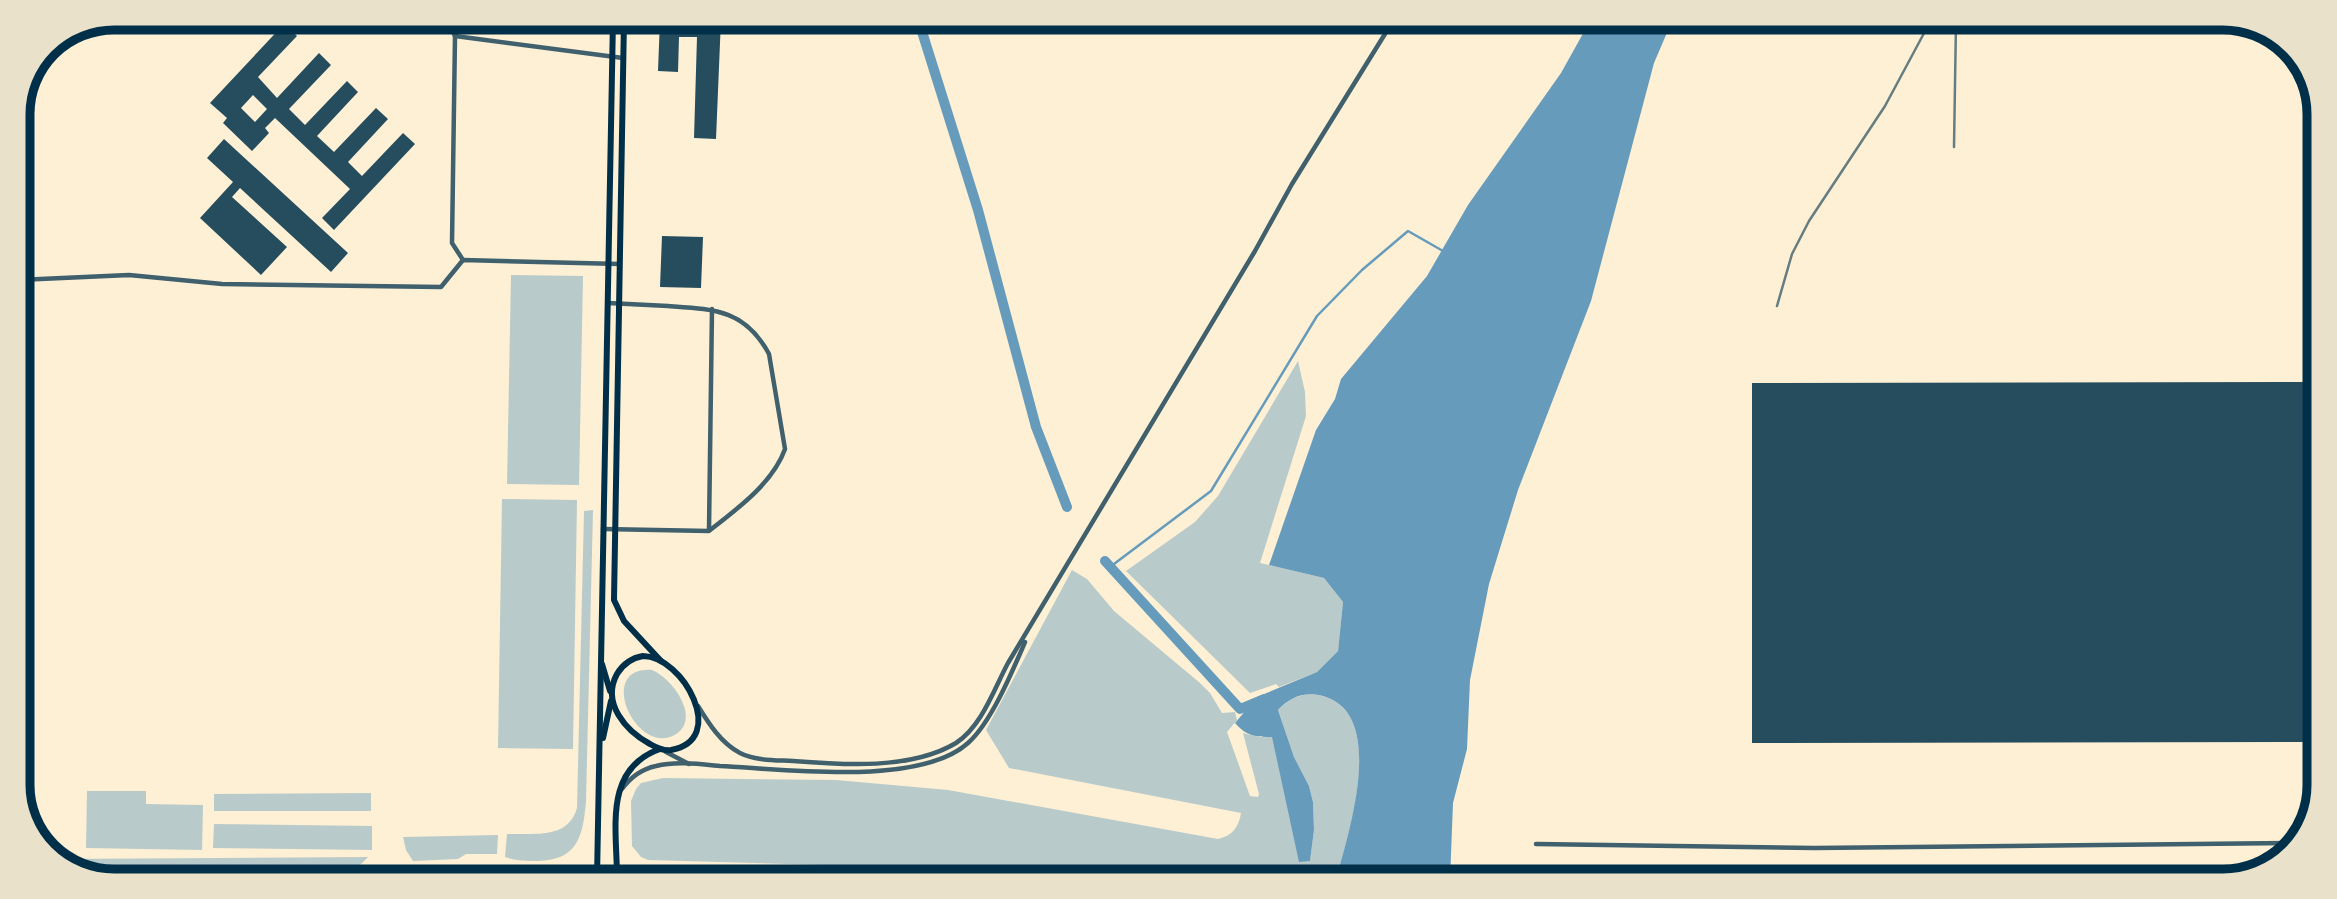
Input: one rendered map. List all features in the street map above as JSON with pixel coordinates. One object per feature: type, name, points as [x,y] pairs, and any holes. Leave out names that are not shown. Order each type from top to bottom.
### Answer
[{"type":"main road","points":[[597,869],[613,30]]},
{"type":"main road","points":[[617,869],[618,795],[622,780],[632,766],[646,755],[660,749],[675,748],[692,738],[699,721],[696,704],[681,679],[632,631],[617,610],[614,600],[624,30]]},
{"type":"main road","points":[[600,754],[617,676],[629,661],[648,656],[661,661]]},
{"type":"main road","points":[[600,657],[615,710],[625,724],[645,741],[660,749]]},
{"type":"street","points":[[452,30],[455,36],[452,243],[463,260]]},
{"type":"street","points":[[696,704],[721,738],[739,752],[751,757],[861,765],[923,756],[956,743],[972,728],[1292,184],[1387,30]]},
{"type":"street","points":[[455,36],[623,58]]},
{"type":"street","points":[[463,260],[620,264]]},
{"type":"street","points":[[30,279],[129,275],[222,284],[441,287],[463,260]]},
{"type":"street","points":[[603,529],[709,531],[749,498],[780,461],[785,449],[769,354],[742,322],[712,309],[608,303]]},
{"type":"street","points":[[709,531],[712,309]]},
{"type":"street","points":[[618,795],[630,780],[647,769],[666,764],[881,771],[930,763],[948,757],[969,743],[978,733],[1014,666],[1029,631]]},
{"type":"street","points":[[660,749],[690,764]]},
{"type":"street","points":[[1536,844],[1828,848],[2283,843]]},
{"type":"shaded area","points":[[511,275],[583,276],[579,485],[507,484]]},
{"type":"shaded area","points":[[1298,361],[1305,392],[1306,416],[1260,563],[1324,578],[1343,602],[1338,651],[1317,672],[1279,687],[1276,684],[1250,693],[1126,571],[1195,522],[1218,496]]},
{"type":"shaded area","points":[[502,499],[577,500],[573,749],[498,748]]},
{"type":"shaded area","points":[[593,510],[586,801],[583,825],[576,844],[562,856],[538,861],[513,859],[505,857],[507,834],[538,834],[558,830],[566,825],[577,808],[584,511]]},
{"type":"shaded area","points":[[1072,570],[1087,579],[1114,611],[1200,683],[1210,693],[1222,713],[1235,712],[1237,720],[1227,732],[1250,796],[1258,797],[1259,794],[1243,733],[1260,737],[1272,736],[1310,861],[1314,830],[1313,802],[1278,710],[1293,699],[1310,694],[1322,696],[1342,707],[1354,725],[1359,749],[1359,777],[1355,806],[1339,869],[963,869],[648,860],[641,857],[632,846],[631,801],[636,789],[641,783],[663,778],[836,780],[948,790],[1218,839],[1231,833],[1239,823],[1241,813],[1009,768],[986,730]]},
{"type":"shaded area","points":[[652,670],[669,682],[677,692],[685,712],[685,722],[680,731],[670,737],[656,738],[644,731],[626,707],[626,681],[635,672]]},
{"type":"shaded area","points":[[87,791],[146,791],[146,804],[203,805],[202,850],[86,848]]},
{"type":"shaded area","points":[[371,793],[371,811],[214,811],[214,794]]},
{"type":"shaded area","points":[[214,824],[372,826],[372,850],[213,848]]},
{"type":"shaded area","points":[[498,835],[497,854],[466,854],[458,859],[413,861],[406,850],[403,837]]},
{"type":"shaded area","points":[[368,857],[360,865],[94,867],[74,859]]},
{"type":"water","points":[[1585,30],[1668,30],[1654,63],[1591,301],[1518,490],[1489,584],[1470,680],[1467,749],[1453,803],[1450,869],[1339,869],[1354,807],[1359,750],[1354,726],[1343,707],[1323,696],[1310,694],[1293,699],[1278,710],[1313,802],[1314,830],[1310,861],[1299,862],[1272,737],[1252,735],[1235,723],[1257,697],[1317,672],[1338,651],[1343,602],[1324,578],[1269,565],[1316,430],[1335,399],[1341,379],[1427,276],[1468,205],[1561,73]]},
{"type":"building","points":[[278,30],[290,30],[297,36],[258,77],[277,98],[319,53],[331,65],[289,109],[305,125],[347,81],[358,92],[317,136],[334,152],[376,108],[388,119],[348,162],[362,176],[403,133],[415,144],[334,230],[322,218],[350,189],[275,118],[265,128],[269,133],[252,151],[223,123],[227,118],[210,103]],"holes":[[[253,95],[267,109],[255,122],[241,108]]]},
{"type":"building","points":[[660,30],[721,30],[716,139],[694,138],[697,37],[679,37],[678,72],[658,71]]},
{"type":"building","points":[[224,139],[348,253],[331,272],[240,188],[232,197],[287,247],[261,275],[200,218],[233,182],[207,158]]},
{"type":"building","points":[[662,236],[703,237],[701,288],[660,287]]},
{"type":"building","points":[[2307,382],[2307,742],[1752,743],[1752,383]]},
{"type":"waterway","points":[[921,30],[978,210],[1036,427],[1067,507]]},
{"type":"waterway","points":[[1110,567],[1211,491],[1317,316],[1362,270],[1408,231],[1443,251]]},
{"type":"waterway","points":[[1105,561],[1240,709],[1264,699]]},
{"type":"railway","points":[[1777,306],[1792,254],[1809,221],[1885,106],[1926,30]]},
{"type":"railway","points":[[1954,147],[1956,30]]}]
